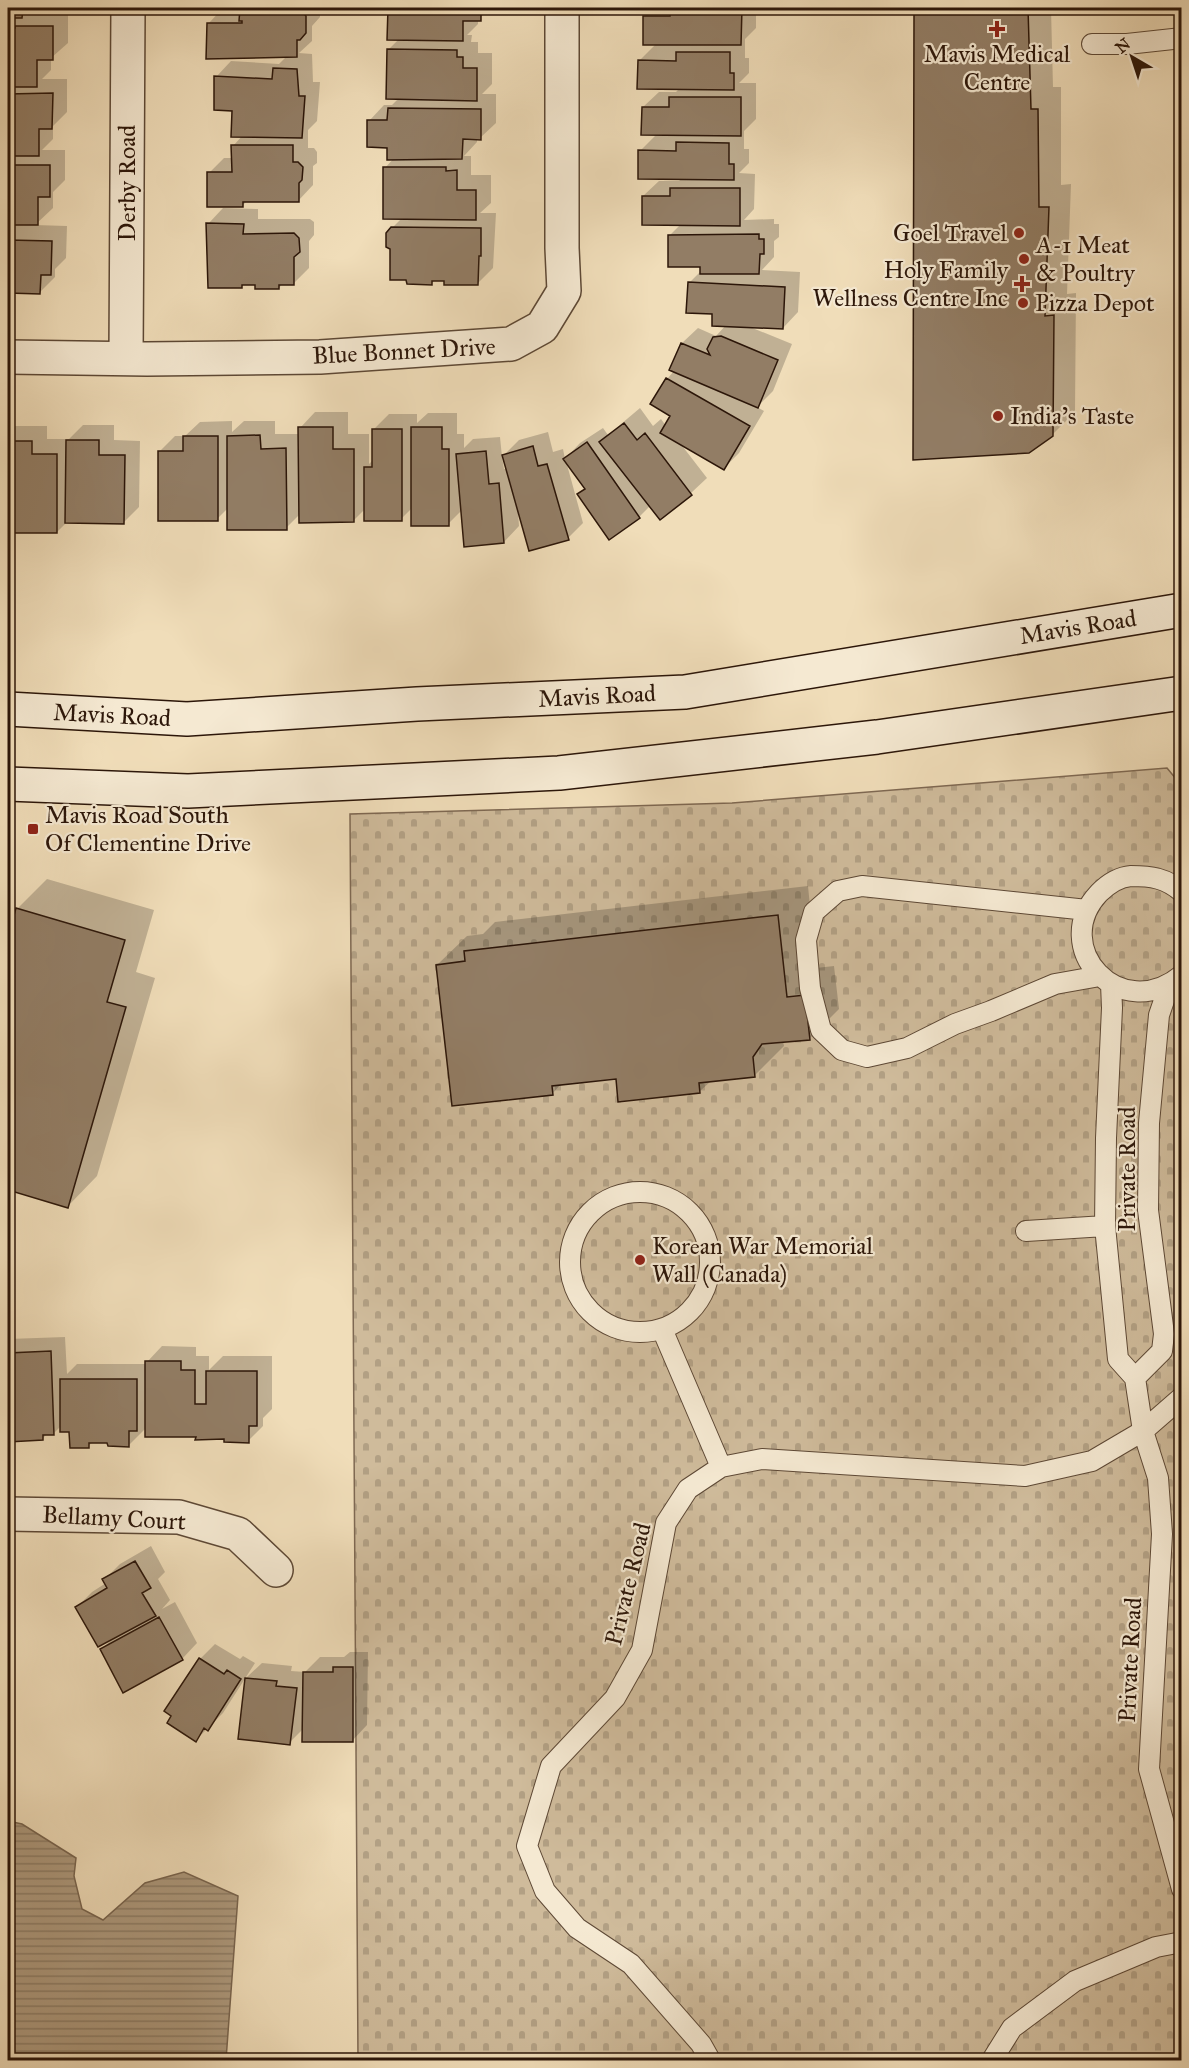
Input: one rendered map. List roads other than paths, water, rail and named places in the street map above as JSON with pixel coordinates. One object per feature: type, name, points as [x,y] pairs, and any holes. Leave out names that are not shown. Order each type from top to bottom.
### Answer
[{"type":"main road","name":"Derby Road","points":[[126,358],[128,8]]},
{"type":"main road","name":"Blue Bonnet Drive","points":[[8,357],[320,357],[511,344],[542,327],[564,291],[562,8]]},
{"type":"main road","name":"Mavis Road","points":[[8,709],[187,720],[417,704],[685,692],[1182,610]]},
{"type":"main road","points":[[8,784],[188,791],[559,773],[877,737],[1182,693]]},
{"type":"main road","name":"Bellamy Court","points":[[8,1514],[179,1517],[238,1534],[276,1570]]},
{"type":"lane","points":[[1092,44],[1127,44],[1182,38]]},
{"type":"lane","points":[[1175,981],[1156,990],[1136,992],[1116,988],[1088,960],[1082,940],[1083,919],[1092,901],[1106,886],[1125,877],[1153,876],[1173,884],[1182,892]]},
{"type":"lane","points":[[1088,910],[862,886],[838,891],[814,912],[806,940],[810,988],[821,1030],[842,1050],[867,1057],[907,1048],[954,1024],[1055,984],[1106,980]]},
{"type":"lane","name":"Private Road","points":[[1106,980],[1112,1008],[1106,1138],[1105,1226],[1118,1359],[1135,1378],[1143,1431],[1158,1478],[1162,1534],[1149,1769],[1182,1889]]},
{"type":"lane","name":"Private Road","points":[[1135,1378],[1162,1352],[1164,1334],[1148,1210],[1149,1123],[1159,1015],[1175,981]]},
{"type":"lane","points":[[640,1192],[662,1195],[682,1205],[697,1221],[707,1240],[711,1262],[707,1284],[698,1303],[682,1319],[662,1329],[640,1333],[619,1329],[599,1319],[583,1304],[573,1284],[570,1262],[573,1241],[583,1221],[599,1205],[618,1195],[640,1192]]},
{"type":"lane","points":[[1026,1231],[1105,1226]]},
{"type":"lane","points":[[662,1329],[721,1467]]},
{"type":"lane","name":"Private Road","points":[[710,2061],[701,2044],[631,1964],[577,1928],[545,1891],[527,1846],[551,1766],[615,1698],[642,1650],[666,1523],[688,1489],[721,1467],[762,1459],[1025,1476],[1092,1461],[1143,1431],[1182,1397]]},
{"type":"lane","points":[[992,2061],[1012,2028],[1075,1981],[1156,1947],[1182,1942]]},
{"type":"place","name":"Mavis Medical Centre","points":[[997,29]]},
{"type":"place","name":"Goel Travel","points":[[1019,233]]},
{"type":"place","name":"A-1 Meat & Poultry","points":[[1024,259]]},
{"type":"place","name":"Holy Family Wellness Centre Inc","points":[[1022,284]]},
{"type":"place","name":"Pizza Depot","points":[[1023,303]]},
{"type":"place","name":"India's Taste","points":[[998,416]]},
{"type":"place","name":"Mavis Road South Of Clementine Drive","points":[[33,829]]},
{"type":"place","name":"Korean War Memorial Wall (Canada)","points":[[640,1260]]}]
